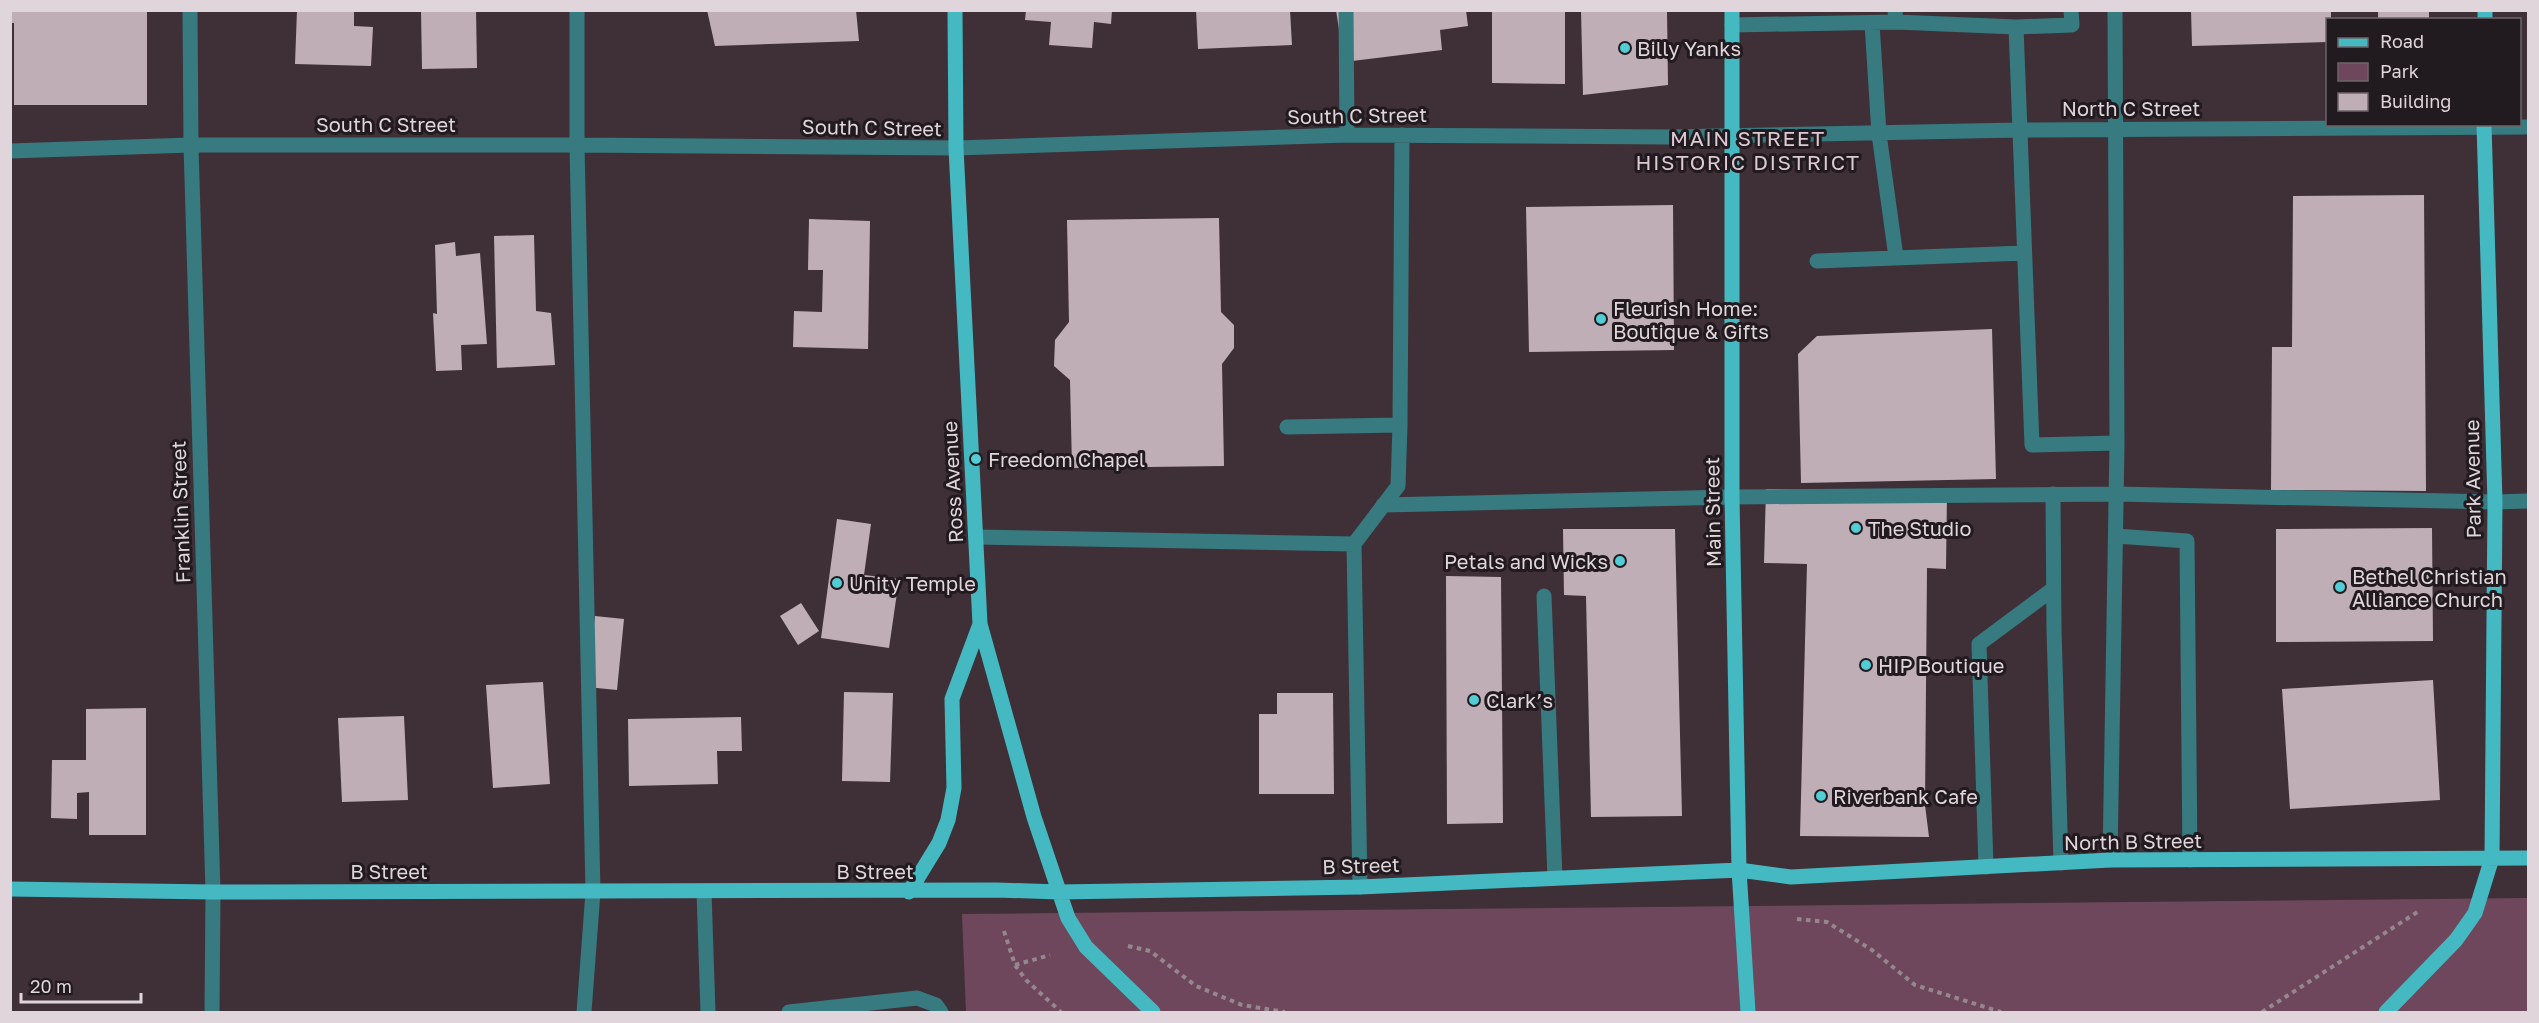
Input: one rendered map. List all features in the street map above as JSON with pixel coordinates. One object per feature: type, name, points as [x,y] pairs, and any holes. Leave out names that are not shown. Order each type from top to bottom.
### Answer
[{"type":"main road","name":"Ross Avenue","points":[[955,10],[956,148],[980,624],[999,696],[1068,918],[1086,947],[1153,1012]]},
{"type":"main road","name":"Main Street","points":[[1732,18],[1732,497],[1740,870],[1748,1012]]},
{"type":"main road","name":"Park Avenue","points":[[2386,1012],[2456,940],[2475,913],[2492,858],[2495,502],[2484,126]]},
{"type":"main road","points":[[909,892],[939,843],[948,820],[954,788],[952,699],[980,624]]},
{"type":"main road","name":"North B Street","points":[[1740,870],[1791,878],[2110,860],[2529,858]]},
{"type":"main road","name":"B Street","points":[[10,889],[213,892],[1059,892],[1360,887],[1740,870]]},
{"type":"street","name":"Franklin Street","points":[[190,10],[190,145],[213,892],[212,1012]]},
{"type":"street","points":[[577,10],[577,145],[593,892],[584,1012]]},
{"type":"street","points":[[1346,10],[1347,135]]},
{"type":"street","points":[[1732,18],[1845,17],[1872,23],[1895,16],[2016,27],[2072,25],[2071,10]]},
{"type":"street","points":[[2110,860],[2117,443],[2115,10]]},
{"type":"street","points":[[1872,23],[1879,134],[1896,257]]},
{"type":"street","points":[[2016,27],[2032,445],[2117,443]]},
{"type":"street","name":"North C Street","points":[[1733,134],[2529,127]]},
{"type":"street","name":"South C Street","points":[[10,151],[190,145],[956,148],[1347,135],[1671,137],[1733,134]]},
{"type":"street","points":[[1360,887],[1354,544],[1398,486],[1402,135]]},
{"type":"street","points":[[1817,261],[2024,253]]},
{"type":"street","points":[[1287,427],[1400,425]]},
{"type":"street","points":[[1383,505],[1732,497],[2053,494],[2529,501]]},
{"type":"street","points":[[2053,494],[2053,589],[2061,862]]},
{"type":"street","points":[[2116,536],[2187,541],[2190,861]]},
{"type":"street","points":[[976,537],[1354,544]]},
{"type":"street","points":[[1986,867],[1979,644],[2053,589]]},
{"type":"street","points":[[1544,596],[1555,878]]},
{"type":"street","points":[[704,892],[708,1012]]},
{"type":"street","points":[[789,1012],[916,998],[936,1005],[941,1012]]},
{"type":"path","points":[[2262,1012],[2419,911]]},
{"type":"path","points":[[1797,919],[1827,922],[1872,950],[1915,985],[2001,1012]]},
{"type":"path","points":[[1004,931],[1015,965],[1026,980],[1061,1012]]},
{"type":"path","points":[[1118,944],[1150,951],[1196,986],[1242,1005],[1285,1012]]},
{"type":"path","points":[[1015,965],[1050,955]]},
{"type":"green space","points":[[2528,898],[2528,1012],[966,1012],[962,914]]},
{"type":"building","points":[[10,10],[147,10],[147,105],[14,105],[14,23],[10,23]]},
{"type":"building","points":[[297,10],[354,10],[354,26],[373,27],[371,66],[295,64]]},
{"type":"building","points":[[421,10],[476,10],[477,68],[422,69]]},
{"type":"building","points":[[707,10],[856,10],[859,41],[715,46]]},
{"type":"building","points":[[1026,10],[1112,10],[1111,24],[1094,22],[1092,48],[1049,45],[1051,22],[1025,20]]},
{"type":"building","points":[[1196,10],[1290,10],[1292,45],[1198,49]]},
{"type":"building","points":[[1336,10],[1466,10],[1468,26],[1440,30],[1442,50],[1344,62]]},
{"type":"building","points":[[1492,10],[1565,10],[1565,84],[1492,83]]},
{"type":"building","name":"Billy Yanks","points":[[1581,10],[1667,10],[1668,85],[1583,95]]},
{"type":"building","points":[[2191,10],[2331,10],[2331,18],[2326,18],[2326,42],[2192,46]]},
{"type":"building","points":[[2378,10],[2429,10],[2429,18],[2378,18]]},
{"type":"building","points":[[2424,195],[2426,491],[2271,490],[2272,347],[2292,347],[2293,196]]},
{"type":"building","points":[[1673,205],[1674,350],[1529,352],[1526,207]]},
{"type":"building","points":[[1219,218],[1221,312],[1234,325],[1234,348],[1222,364],[1224,466],[1072,468],[1070,380],[1054,366],[1055,340],[1069,322],[1067,220]]},
{"type":"building","points":[[809,219],[870,221],[868,349],[793,347],[794,311],[822,312],[823,270],[808,270]]},
{"type":"building","points":[[534,235],[536,311],[551,313],[555,365],[497,368],[494,236]]},
{"type":"building","points":[[455,242],[456,256],[480,253],[487,344],[461,345],[462,370],[436,371],[433,313],[437,314],[435,245]]},
{"type":"building","points":[[1992,329],[1996,479],[1801,483],[1798,354],[1817,336]]},
{"type":"building","points":[[1766,489],[1947,493],[1946,569],[1927,568],[1925,805],[1929,837],[1800,836],[1807,564],[1764,563]]},
{"type":"building","points":[[837,519],[871,524],[864,575],[899,579],[889,648],[821,638]]},
{"type":"building","points":[[2432,528],[2433,641],[2276,642],[2276,529]]},
{"type":"building","points":[[1563,529],[1675,529],[1682,816],[1591,817],[1586,596],[1564,595]]},
{"type":"building","name":"Clark’s","points":[[1446,576],[1501,577],[1503,823],[1447,824]]},
{"type":"building","points":[[801,603],[819,631],[798,645],[780,616]]},
{"type":"building","points":[[595,616],[624,619],[617,690],[587,687]]},
{"type":"building","points":[[2433,680],[2440,800],[2290,809],[2282,689]]},
{"type":"building","points":[[543,682],[550,784],[493,788],[486,685]]},
{"type":"building","points":[[844,692],[893,693],[890,782],[842,781]]},
{"type":"building","points":[[1277,693],[1333,693],[1334,794],[1259,794],[1259,714],[1277,714]]},
{"type":"building","points":[[146,708],[146,835],[89,835],[89,792],[77,793],[77,819],[51,818],[52,760],[86,760],[86,709]]},
{"type":"building","points":[[404,716],[408,800],[342,802],[338,718]]},
{"type":"building","points":[[741,717],[742,751],[717,751],[718,784],[629,786],[628,719]]},
{"type":"place","name":"Billy Yanks","points":[[1625,48]]},
{"type":"place","name":"Fleurish Home: Boutique & Gifts","points":[[1601,319]]},
{"type":"place","name":"Freedom Chapel","points":[[976,459]]},
{"type":"place","name":"The Studio","points":[[1856,528]]},
{"type":"place","name":"Petals and Wicks","points":[[1620,561]]},
{"type":"place","name":"Unity Temple","points":[[837,583]]},
{"type":"place","name":"Bethel Christian Alliance Church","points":[[2340,587]]},
{"type":"place","name":"HIP Boutique","points":[[1866,665]]},
{"type":"place","name":"Clark’s","points":[[1474,700]]},
{"type":"place","name":"Riverbank Cafe","points":[[1821,796]]},
{"type":"district","name":"MAIN STREET HISTORIC DISTRICT","points":[[1748,150]]}]
